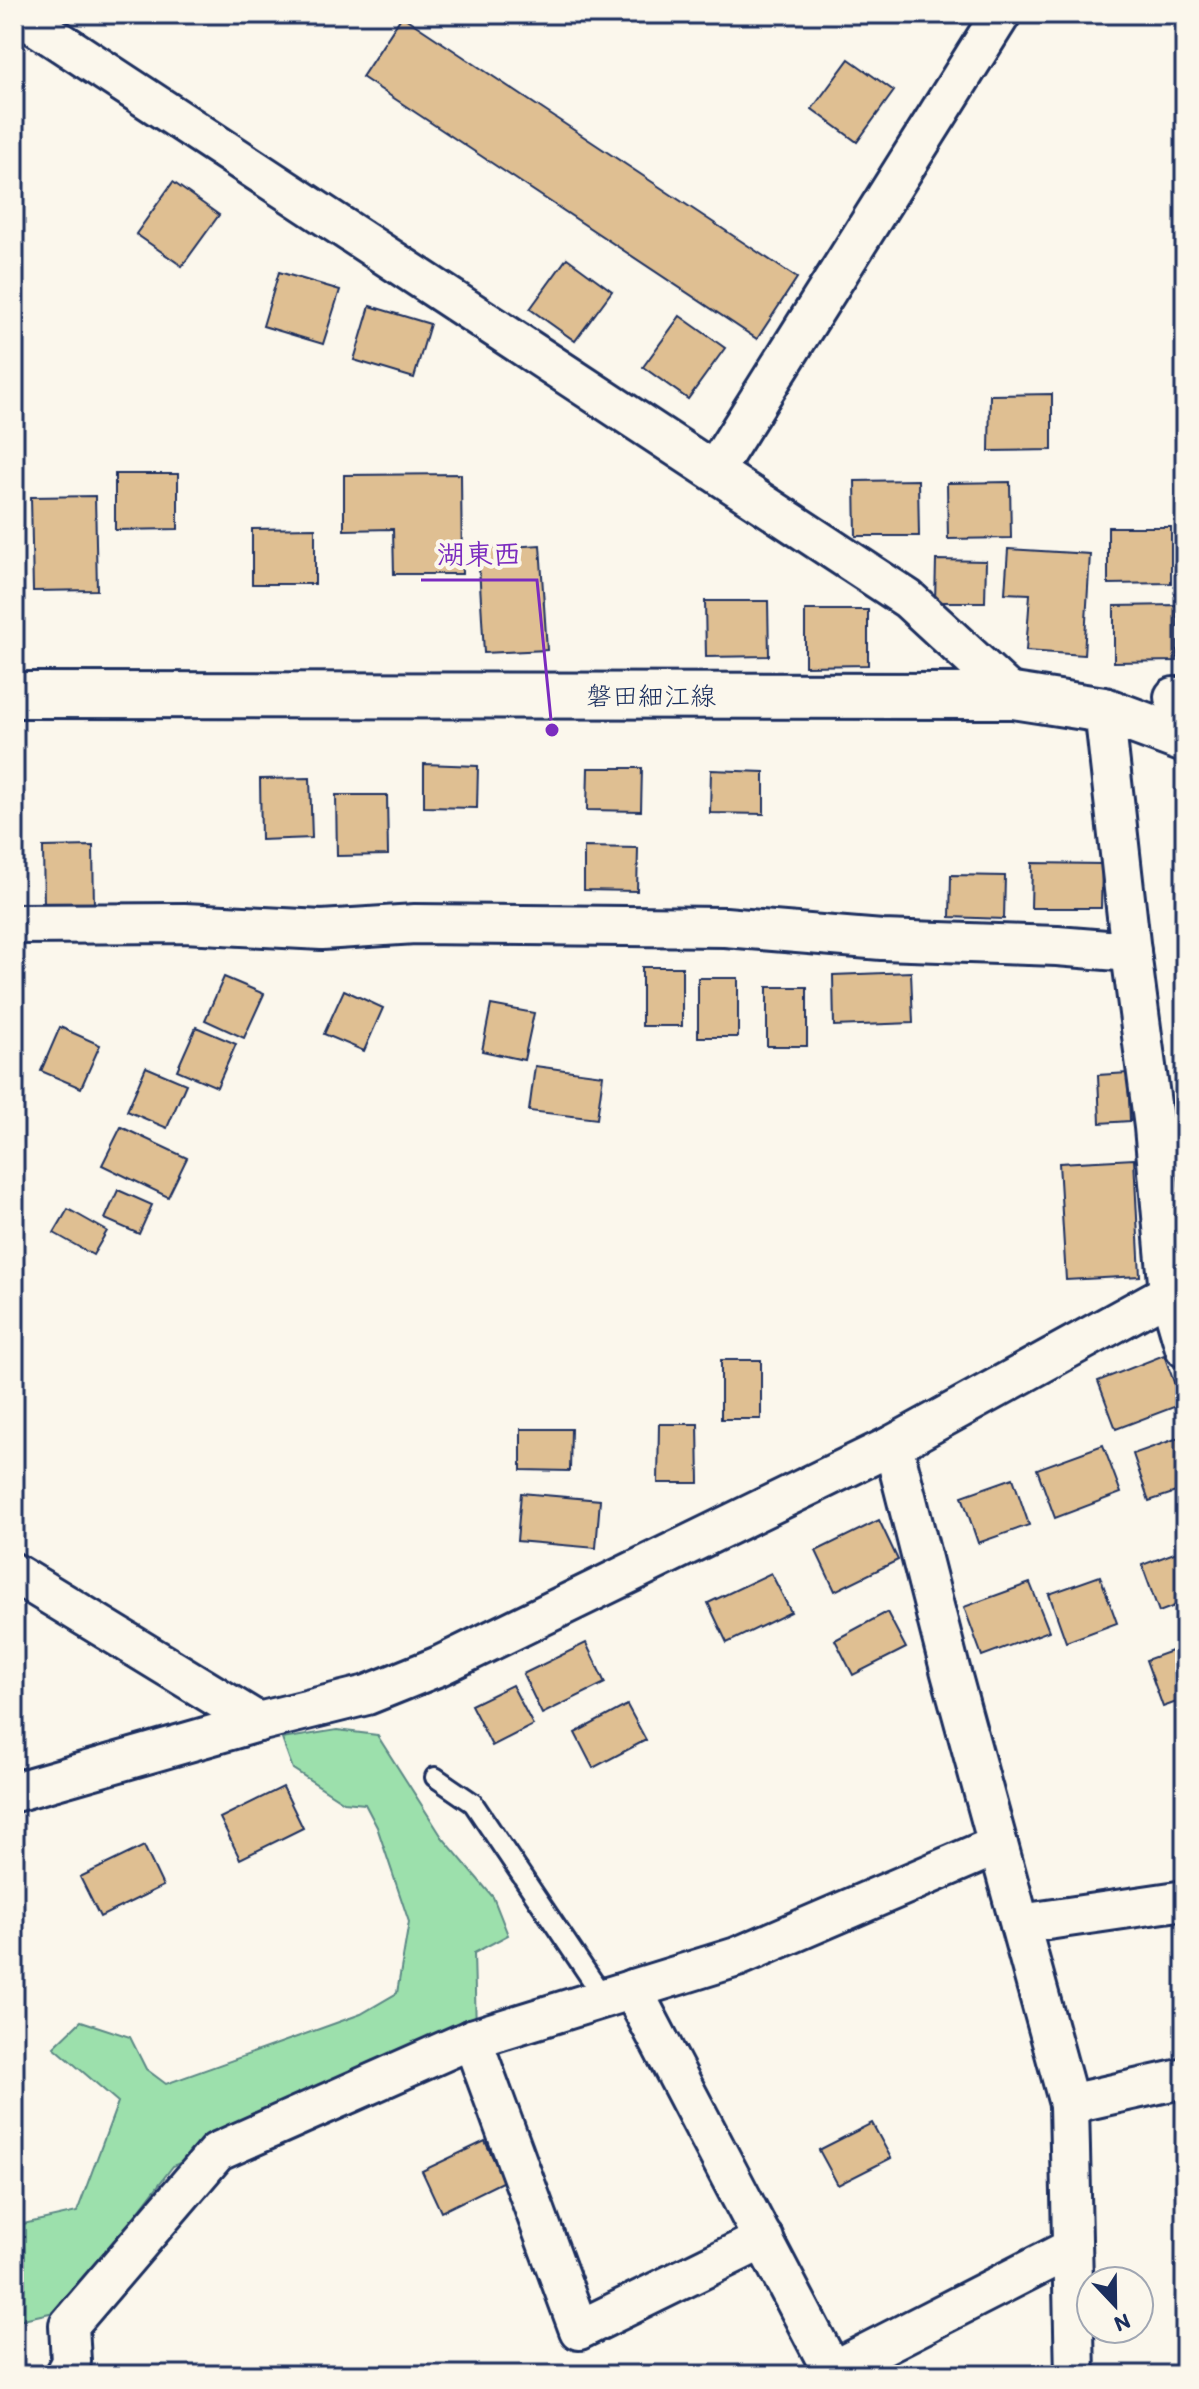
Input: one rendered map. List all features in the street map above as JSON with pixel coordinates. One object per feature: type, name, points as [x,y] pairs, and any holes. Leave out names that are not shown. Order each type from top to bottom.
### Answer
[{"type":"main road","name":"磐田細江線","points":[[14,695],[1013,696],[1104,710],[1185,740]]},
{"type":"street","points":[[18,14],[908,599],[1013,696]]},
{"type":"street","points":[[714,471],[1001,14]]},
{"type":"street","points":[[1104,710],[1131,952],[1185,1348]]},
{"type":"street","points":[[14,924],[184,923],[322,930],[415,924],[725,927],[882,940],[1057,946],[1131,952]]},
{"type":"street","points":[[14,1792],[258,1722],[367,1695],[439,1666],[893,1445],[1177,1289]]},
{"type":"street","points":[[893,1445],[1069,2104],[1075,2375]]},
{"type":"street","points":[[14,1573],[258,1722]]},
{"type":"street","points":[[64,2375],[71,2362],[69,2325],[217,2152],[472,2039],[737,1957],[998,1845]]},
{"type":"street","points":[[1020,1924],[1185,1900]]},
{"type":"street","points":[[618,1993],[764,2239],[828,2373],[1072,2248]]},
{"type":"street","points":[[472,2039],[579,2330],[764,2239]]},
{"type":"street","points":[[1069,2104],[1185,2078]]},
{"type":"lane","points":[[435,1777],[473,1803],[618,1993]]},
{"type":"green space","points":[[337,1730],[377,1735],[442,1837],[493,1897],[508,1935],[474,1953],[476,2030],[386,2065],[173,2166],[63,2310],[14,2321],[14,2226],[77,2212],[118,2102],[54,2047],[81,2021],[130,2037],[146,2069],[166,2084],[361,2014],[397,1993],[409,1922],[377,1827],[365,1804],[344,1802],[293,1769],[282,1739]]},
{"type":"building","points":[[402,16],[797,278],[757,339],[362,77]]},
{"type":"building","points":[[849,59],[894,91],[857,142],[812,109]]},
{"type":"building","points":[[173,182],[219,215],[182,266],[136,234]]},
{"type":"building","points":[[567,258],[612,291],[575,341],[530,309]]},
{"type":"building","points":[[279,272],[340,290],[323,344],[263,326]]},
{"type":"building","points":[[370,306],[430,324],[414,378],[354,360]]},
{"type":"building","points":[[680,316],[725,348],[688,399],[643,367]]},
{"type":"building","points":[[1052,394],[1052,450],[989,451],[990,395]]},
{"type":"building","points":[[115,474],[178,474],[178,529],[115,530]]},
{"type":"building","points":[[461,474],[462,574],[394,574],[393,529],[344,530],[344,475]]},
{"type":"building","points":[[918,480],[919,536],[856,536],[855,481]]},
{"type":"building","points":[[1010,482],[1011,538],[948,539],[947,483]]},
{"type":"building","points":[[95,496],[97,590],[33,591],[31,497]]},
{"type":"building","points":[[1108,527],[1171,527],[1171,583],[1108,584]]},
{"type":"building","points":[[315,528],[315,584],[252,584],[252,529]]},
{"type":"building","points":[[540,545],[547,650],[484,653],[478,549]]},
{"type":"building","points":[[1008,549],[1090,554],[1084,655],[1026,651],[1030,594],[1005,593]]},
{"type":"building","points":[[936,560],[986,561],[985,602],[935,602]]},
{"type":"building","points":[[705,601],[768,601],[769,656],[706,657]]},
{"type":"building","points":[[1177,605],[1177,661],[1114,662],[1114,606]]},
{"type":"building","points":[[805,610],[868,610],[868,665],[805,666]]},
{"type":"building","points":[[424,764],[478,766],[477,808],[424,807]]},
{"type":"building","points":[[588,768],[642,768],[641,811],[587,810]]},
{"type":"building","points":[[711,770],[764,772],[764,814],[710,813]]},
{"type":"building","points":[[310,778],[312,838],[261,840],[260,779]]},
{"type":"building","points":[[336,795],[387,795],[388,855],[337,856]]},
{"type":"building","points":[[93,846],[94,907],[44,907],[43,847]]},
{"type":"building","points":[[584,847],[638,848],[637,891],[584,890]]},
{"type":"building","points":[[1032,863],[1102,864],[1101,908],[1031,908]]},
{"type":"building","points":[[951,875],[1005,876],[1004,919],[950,917]]},
{"type":"building","points":[[642,967],[682,967],[682,1026],[642,1026]]},
{"type":"building","points":[[911,972],[913,1023],[834,1026],[833,975]]},
{"type":"building","points":[[224,977],[264,994],[244,1038],[205,1020]]},
{"type":"building","points":[[698,978],[738,978],[738,1037],[698,1037]]},
{"type":"building","points":[[767,987],[807,987],[807,1046],[767,1046]]},
{"type":"building","points":[[344,990],[383,1008],[364,1051],[324,1034]]},
{"type":"building","points":[[491,1005],[534,1013],[524,1060],[482,1051]]},
{"type":"building","points":[[60,1027],[100,1045],[81,1088],[41,1071]]},
{"type":"building","points":[[196,1027],[236,1044],[217,1087],[177,1070]]},
{"type":"building","points":[[535,1066],[603,1075],[597,1119],[529,1111]]},
{"type":"building","points":[[146,1067],[186,1084],[167,1128],[127,1111]]},
{"type":"building","points":[[1128,1073],[1130,1121],[1100,1123],[1098,1075]]},
{"type":"building","points":[[121,1127],[187,1158],[168,1197],[102,1165]]},
{"type":"building","points":[[1134,1159],[1140,1276],[1066,1280],[1059,1163]]},
{"type":"building","points":[[118,1190],[152,1205],[139,1234],[105,1219]]},
{"type":"building","points":[[68,1209],[107,1231],[93,1255],[54,1233]]},
{"type":"building","points":[[1164,1355],[1182,1404],[1116,1429],[1098,1381]]},
{"type":"building","points":[[721,1360],[761,1360],[761,1419],[721,1419]]},
{"type":"building","points":[[659,1424],[698,1424],[699,1483],[658,1483]]},
{"type":"building","points":[[521,1429],[571,1429],[570,1471],[521,1470]]},
{"type":"building","points":[[1184,1436],[1185,1489],[1149,1501],[1133,1454]]},
{"type":"building","points":[[1103,1445],[1121,1493],[1055,1518],[1037,1469]]},
{"type":"building","points":[[1013,1478],[1029,1525],[978,1543],[962,1496]]},
{"type":"building","points":[[521,1493],[600,1500],[596,1548],[517,1541]]},
{"type":"building","points":[[879,1520],[898,1560],[835,1591],[816,1551]]},
{"type":"building","points":[[1185,1549],[1185,1602],[1159,1612],[1142,1565]]},
{"type":"building","points":[[771,1573],[791,1612],[727,1643],[708,1603]]},
{"type":"building","points":[[1100,1576],[1117,1623],[1066,1642],[1049,1594]]},
{"type":"building","points":[[1030,1583],[1049,1631],[982,1656],[964,1607]]},
{"type":"building","points":[[887,1612],[906,1648],[853,1675],[835,1640]]},
{"type":"building","points":[[586,1643],[605,1683],[542,1714],[523,1674]]},
{"type":"building","points":[[1185,1646],[1185,1699],[1163,1707],[1146,1660]]},
{"type":"building","points":[[512,1685],[533,1725],[492,1746],[471,1705]]},
{"type":"building","points":[[627,1705],[646,1740],[593,1768],[575,1733]]},
{"type":"building","points":[[283,1787],[303,1828],[240,1859],[220,1818]]},
{"type":"building","points":[[144,1846],[163,1886],[100,1917],[80,1877]]},
{"type":"building","points":[[872,2123],[891,2158],[838,2185],[819,2150]]},
{"type":"building","points":[[485,2141],[504,2181],[441,2212],[422,2171]]},
{"type":"place","name":"湖東西","points":[[552,730]]}]
